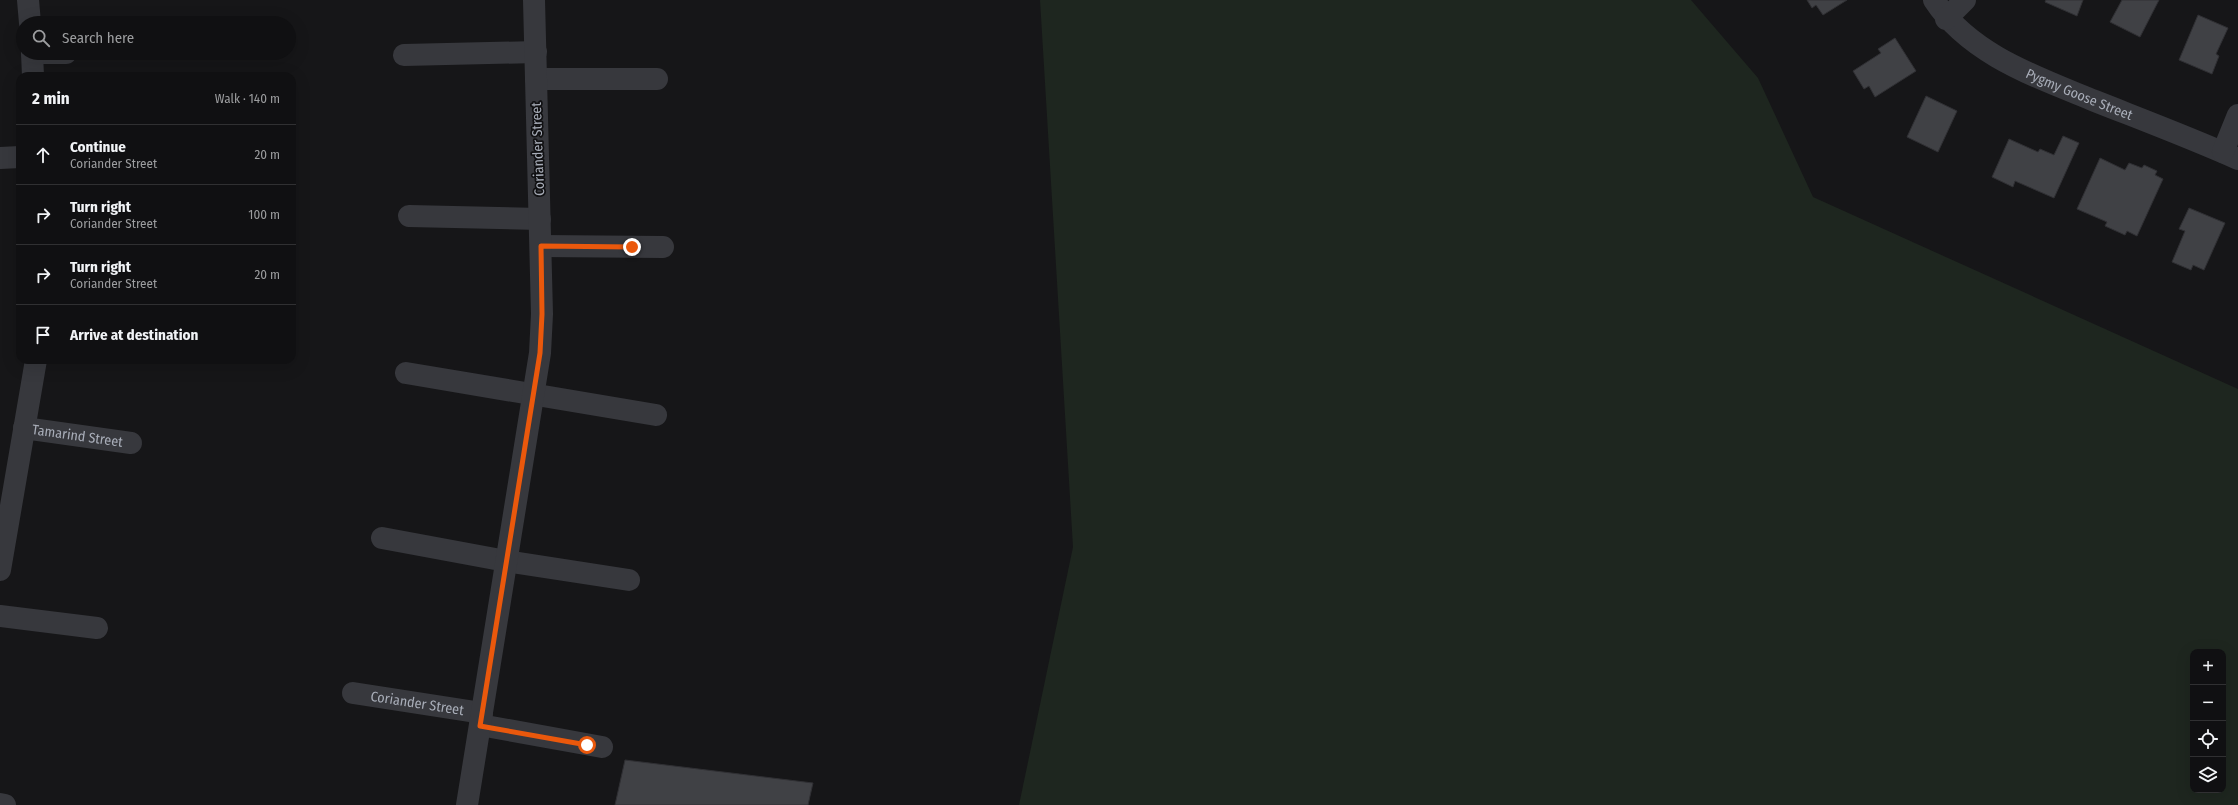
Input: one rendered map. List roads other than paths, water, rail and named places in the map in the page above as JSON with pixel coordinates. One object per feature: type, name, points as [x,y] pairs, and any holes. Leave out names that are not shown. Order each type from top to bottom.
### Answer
[{"type":"street","points":[[28,0],[29,16]]},
{"type":"street","name":"Coriander Street","points":[[466,805],[481,719],[541,337],[541,246],[534,0]]},
{"type":"street","name":"Pygmy Goose Street","points":[[1934,0],[1946,18],[1969,40],[2029,74],[2231,156],[2238,115]]},
{"type":"street","points":[[1946,18],[1965,0]]},
{"type":"street","points":[[404,55],[536,52]]},
{"type":"street","points":[[32,60],[33,72]]},
{"type":"street","points":[[536,79],[658,79]]},
{"type":"street","points":[[0,158],[16,157]]},
{"type":"street","points":[[409,216],[540,219]]},
{"type":"street","points":[[541,246],[663,247]]},
{"type":"street","name":"Tamarind Street","points":[[0,570],[35,364]]},
{"type":"street","points":[[406,373],[656,415]]},
{"type":"street","name":"Tamarind Street","points":[[24,428],[131,443]]},
{"type":"street","points":[[382,538],[506,561],[630,580]]},
{"type":"street","points":[[0,616],[96,628]]},
{"type":"street","name":"Coriander Street","points":[[353,694],[481,719],[602,747]]},
{"type":"street","points":[[0,804],[5,805]]}]
